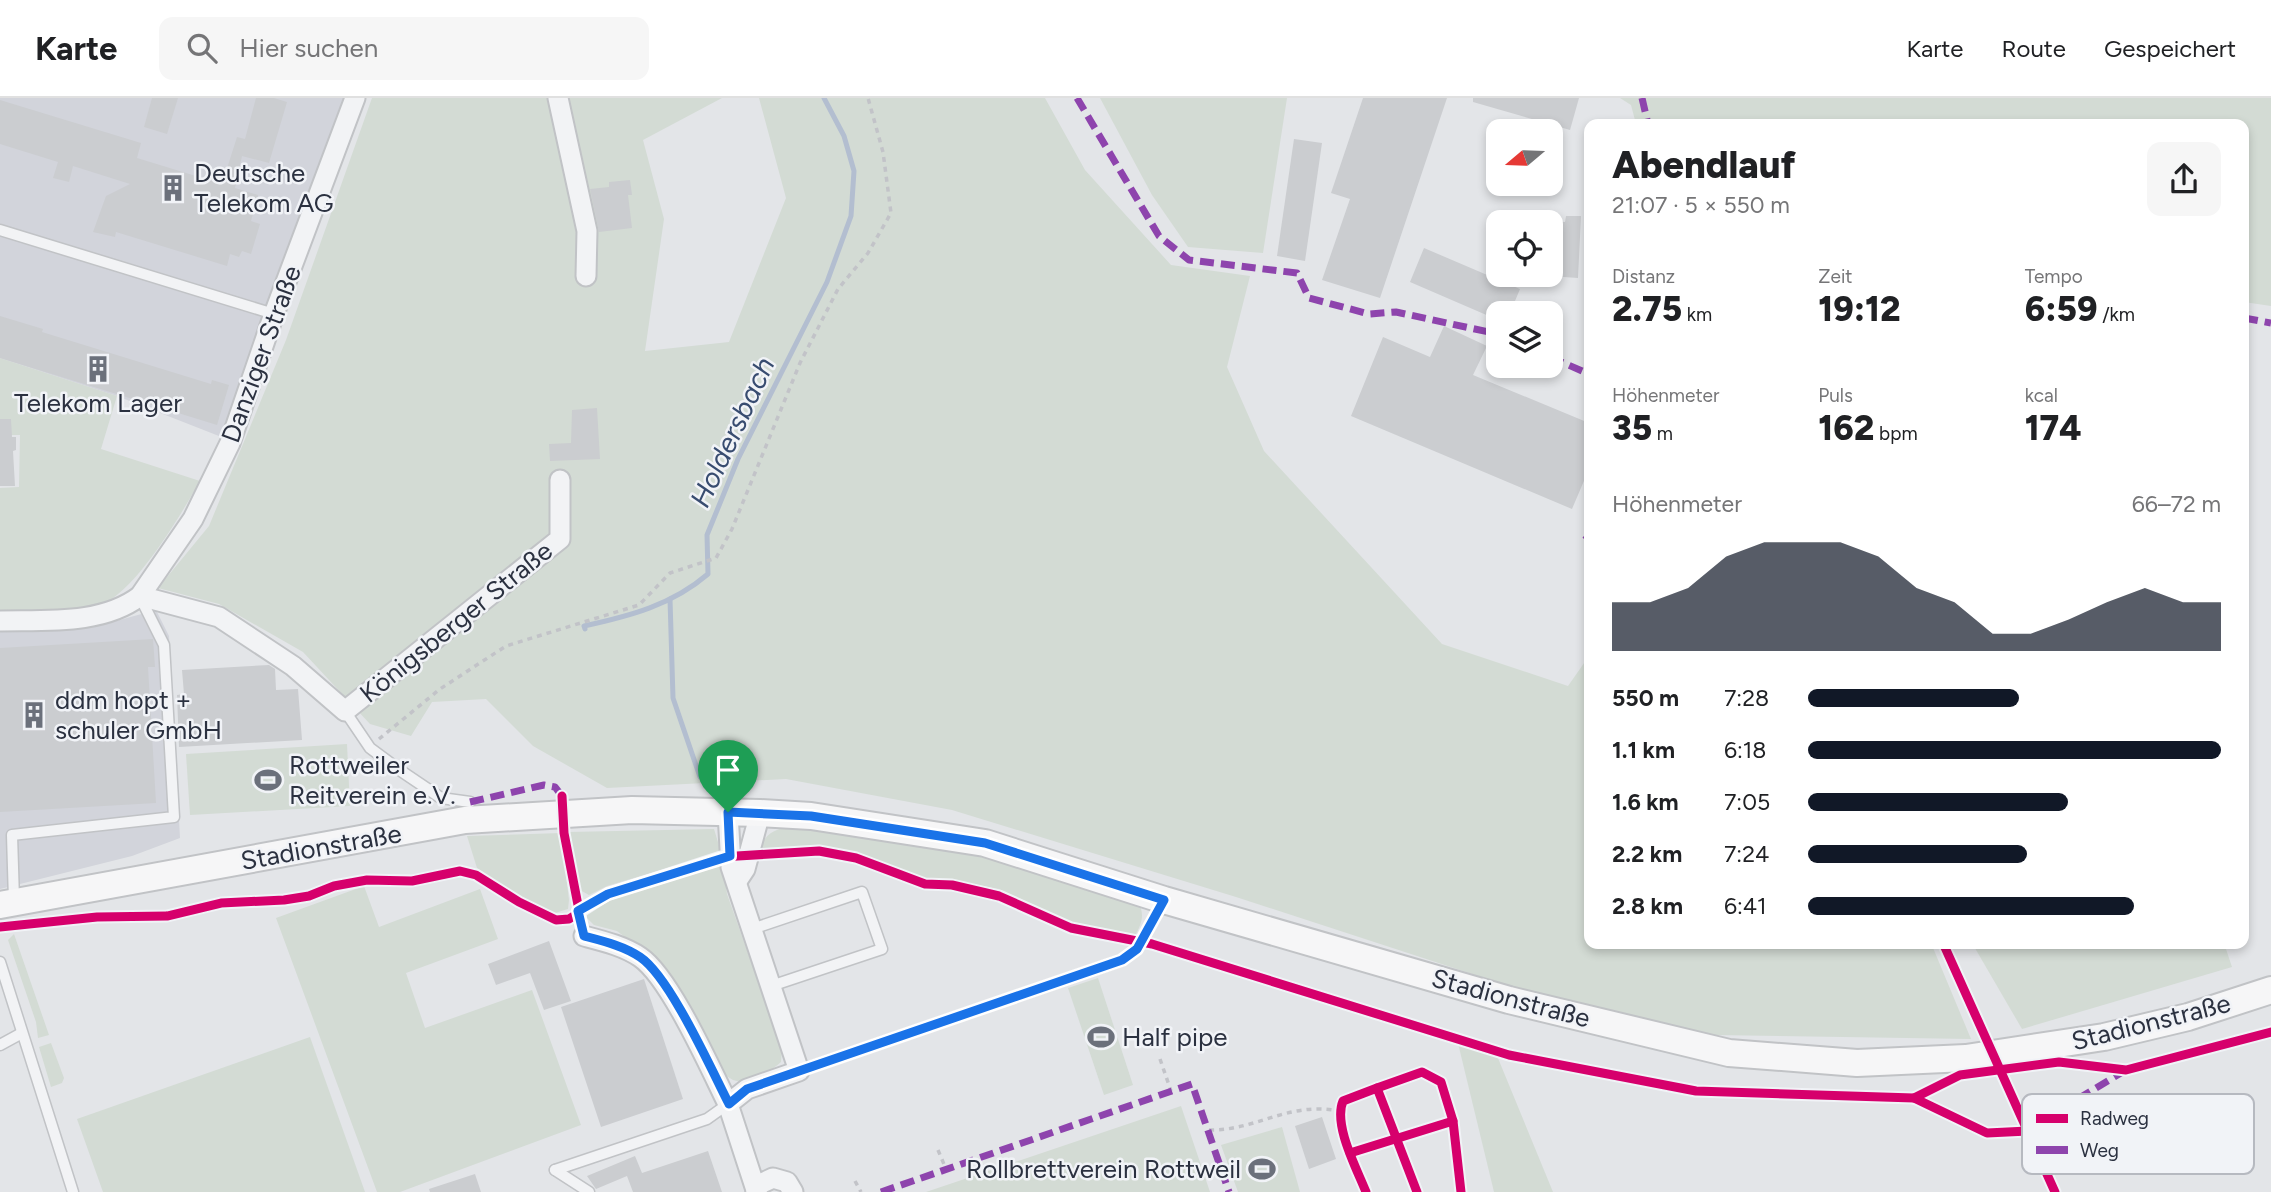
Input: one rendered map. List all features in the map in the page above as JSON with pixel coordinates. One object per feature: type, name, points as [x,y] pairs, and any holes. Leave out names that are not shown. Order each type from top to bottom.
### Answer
[{"type":"street","name":"Danziger Straße","points":[[140,596],[193,519],[220,465],[355,98]]},
{"type":"street","points":[[558,98],[587,231],[586,275]]},
{"type":"street","name":"Königsberger Straße","points":[[140,596],[219,617],[293,666],[345,711],[560,539],[561,480]]},
{"type":"street","points":[[0,621],[103,615],[128,605],[140,596]]},
{"type":"street","name":"Stadionstraße","points":[[7,904],[465,820],[632,810],[761,813],[811,816],[985,843],[1164,900],[1509,1000],[1729,1053],[1857,1063],[1966,1058],[2104,1037],[2188,1017],[2271,990]]},
{"type":"street","points":[[728,812],[731,867],[799,1071],[747,1089],[729,1104]]},
{"type":"street","points":[[737,881],[746,869],[761,813]]},
{"type":"street","points":[[584,936],[615,945],[641,958],[667,989],[729,1104],[756,1191]]},
{"type":"street","points":[[756,1191],[766,1180],[773,1178],[787,1182],[793,1192]]},
{"type":"lane","points":[[0,230],[274,314]]},
{"type":"lane","points":[[7,904],[12,835],[174,817],[164,645],[140,596]]},
{"type":"lane","points":[[345,711],[370,748],[441,798],[470,802]]},
{"type":"lane","points":[[752,929],[862,892],[882,949],[771,986]]},
{"type":"lane","points":[[799,1071],[1122,960],[1137,949],[1164,900]]},
{"type":"lane","points":[[0,962],[73,1192]]},
{"type":"lane","points":[[0,1045],[22,1033]]},
{"type":"lane","points":[[589,1192],[555,1170],[707,1119],[729,1104]]},
{"type":"path","points":[[370,748],[392,726],[440,689],[506,646],[639,605],[670,573],[716,558],[732,529],[800,363],[838,289],[868,253],[891,213],[883,152],[868,98]]},
{"type":"path","points":[[1160,1059],[1171,1091]]},
{"type":"path","points":[[2072,1064],[2126,1070]]},
{"type":"path","points":[[1914,1098],[1949,1080]]},
{"type":"path","points":[[1209,1130],[1225,1130],[1310,1107],[1341,1111]]},
{"type":"path","points":[[938,1150],[946,1169]]},
{"type":"path","points":[[855,1181],[861,1192]]},
{"type":"shaded area","points":[[0,98],[348,98],[224,438],[117,396],[0,358]]},
{"type":"shaded area","points":[[372,98],[722,98],[643,140],[664,219],[645,351],[729,342],[786,198],[759,98],[1045,98],[1085,170],[1171,265],[1250,276],[1227,367],[1264,451],[1442,644],[1568,686],[1584,663],[1584,949],[1934,949],[1971,1039],[1714,1035],[1509,986],[1236,897],[952,810],[786,779],[607,788],[533,746],[486,699],[432,702],[411,736],[370,724],[303,652],[219,604],[158,588],[209,526],[286,340]]},
{"type":"shaded area","points":[[1100,98],[1287,98],[1263,253],[1188,247],[1152,195]]},
{"type":"shaded area","points":[[1620,98],[2271,98],[2271,306],[2249,303],[2249,119],[1635,119],[1631,105]]},
{"type":"shaded area","points":[[0,358],[117,396],[101,449],[200,481],[144,567],[116,595],[93,608],[67,611],[0,610],[0,488],[19,487],[20,435],[0,435]]},
{"type":"shaded area","points":[[156,610],[169,636],[180,838],[132,856],[0,889],[0,631],[62,630],[105,624]]},
{"type":"shaded area","name":"Rottweiler Reitverein e.V.","points":[[347,744],[350,806],[190,815],[186,754]]},
{"type":"shaded area","points":[[793,826],[981,855],[1138,901],[1141,923],[1135,936],[1071,922],[999,889],[952,880],[927,880],[858,854],[817,847],[758,852],[771,833]]},
{"type":"shaded area","points":[[714,829],[721,852],[607,886],[589,895],[580,890],[568,832]]},
{"type":"shaded area","points":[[561,833],[569,900],[568,909],[555,913],[520,898],[477,868],[467,836]]},
{"type":"shaded area","points":[[723,861],[727,894],[782,1049],[781,1062],[765,1073],[745,1081],[733,1080],[719,1070],[647,954],[617,931],[594,925],[585,916],[610,899]]},
{"type":"shaded area","points":[[364,886],[379,927],[480,889],[498,939],[406,973],[425,1028],[532,990],[581,1125],[400,1192],[377,1192],[276,918]]},
{"type":"shaded area","points":[[14,934],[49,1035],[38,1038],[36,1022],[8,940]]},
{"type":"shaded area","points":[[1975,949],[2226,949],[2232,967],[2022,1029]]},
{"type":"shaded area","name":"Half pipe","points":[[1098,978],[1133,1085],[1104,1095],[1068,988]]},
{"type":"shaded area","points":[[1456,1035],[1493,1046],[1553,1192],[1494,1192]]},
{"type":"shaded area","points":[[310,1037],[365,1192],[103,1192],[77,1119]]},
{"type":"shaded area","points":[[51,1043],[64,1078],[62,1083],[51,1087],[39,1047]]},
{"type":"shaded area","points":[[1181,1106],[1210,1192],[926,1192]]},
{"type":"shaded area","name":"Rollbrettverein Rottweil","points":[[1282,1127],[1300,1192],[1238,1192],[1221,1145]]},
{"type":"building","points":[[152,98],[178,98],[167,134],[144,127]]},
{"type":"building","name":"Deutsche Telekom AG","points":[[256,98],[274,98],[287,102],[269,163],[242,156],[235,188],[258,195],[251,221],[260,224],[251,254],[242,251],[239,257],[230,254],[227,266],[116,232],[115,237],[93,232],[106,196],[130,184],[73,166],[69,182],[53,178],[58,162],[0,144],[0,100],[141,143],[137,158],[222,184],[237,137],[245,139]]},
{"type":"building","points":[[1363,98],[1447,98],[1380,298],[1322,280],[1350,199],[1331,193]]},
{"type":"building","points":[[1473,98],[1579,98],[1570,130],[1563,128],[1563,119],[1532,119],[1473,102]]},
{"type":"building","points":[[1294,139],[1322,143],[1305,261],[1277,256]]},
{"type":"building","points":[[630,180],[632,195],[628,195],[632,228],[599,232],[590,189],[609,187],[609,182]]},
{"type":"building","points":[[1566,216],[1581,216],[1578,278],[1563,277]]},
{"type":"building","points":[[1424,248],[1486,274],[1486,287],[1520,289],[1515,301],[1486,301],[1486,315],[1410,282]]},
{"type":"building","name":"Telekom Lager","points":[[0,316],[43,329],[42,332],[211,384],[212,380],[229,385],[217,425],[0,358]]},
{"type":"building","points":[[1444,326],[1486,346],[1473,375],[1584,421],[1584,481],[1572,509],[1351,416],[1383,337],[1430,357]]},
{"type":"building","points":[[597,408],[600,459],[550,461],[549,444],[571,443],[572,410]]},
{"type":"building","points":[[0,419],[11,419],[12,437],[16,437],[16,450],[13,451],[15,486],[0,486]]},
{"type":"building","points":[[153,639],[155,667],[148,667],[156,803],[0,812],[0,648]]},
{"type":"building","name":"Rottweiler Reitverein e.V.","points":[[269,665],[275,669],[276,690],[298,689],[302,740],[179,747],[177,695],[184,694],[182,670]]},
{"type":"building","points":[[549,941],[571,1001],[544,1010],[530,973],[496,985],[488,964]]},
{"type":"building","points":[[644,979],[683,1099],[601,1127],[561,1007]]},
{"type":"building","points":[[1322,1117],[1336,1159],[1309,1169],[1295,1126]]},
{"type":"building","points":[[708,1151],[722,1192],[633,1192],[627,1176],[596,1189],[587,1176],[635,1156],[642,1173]]},
{"type":"building","points":[[475,1174],[481,1192],[430,1192],[429,1189]]},
{"type":"waterway","name":"Holdersbach","points":[[585,629],[584,626],[650,608],[680,594],[708,574],[707,535],[738,459],[827,282],[851,216],[854,171],[844,136],[824,98]]},
{"type":"waterway","name":"Holdersbach","points":[[670,599],[673,698],[700,777]]},
{"type":"marked path","points":[[1077,98],[1159,236],[1189,260],[1297,273],[1309,298],[1369,314],[1396,312],[1486,331]]},
{"type":"marked path","points":[[1642,98],[1647,119]]},
{"type":"marked path","points":[[2249,319],[2271,323]]},
{"type":"marked path","points":[[1563,363],[1584,372]]},
{"type":"marked path","points":[[470,802],[544,785],[555,787],[562,796]]},
{"type":"marked path","points":[[2086,1094],[2126,1070]]},
{"type":"marked path","points":[[881,1192],[1192,1084],[1229,1192]]},
{"type":"cycle path","points":[[562,796],[564,833],[584,936]]},
{"type":"cycle path","points":[[0,927],[97,917],[167,916],[221,903],[309,896],[334,886],[367,880],[412,881],[460,871],[476,875],[519,902],[556,920],[569,919],[608,894],[721,857],[819,851],[856,858],[925,884],[952,885],[999,896],[1071,928],[1152,944],[1509,1055],[1696,1091],[1914,1098],[1987,1133],[2022,1131]]},
{"type":"cycle path","points":[[1946,949],[2022,1119]]},
{"type":"cycle path","points":[[1914,1098],[1960,1075],[2059,1062],[2126,1070],[2271,1032]]},
{"type":"cycle path","points":[[1377,1088],[1422,1072],[1441,1082],[1453,1121],[1461,1192]]},
{"type":"cycle path","points":[[1366,1192],[1347,1147],[1341,1111],[1343,1101],[1377,1088],[1417,1192]]},
{"type":"cycle path","points":[[1350,1153],[1453,1121]]},
{"type":"cycle path","points":[[2047,1174],[2055,1192]]},
{"type":"place","name":"Deutsche Telekom AG","points":[[173,188]]},
{"type":"place","name":"Telekom Lager","points":[[98,369]]},
{"type":"place","name":"ddm hopt + schuler GmbH","points":[[34,715]]},
{"type":"place","name":"Rottweiler Reitverein e.V.","points":[[268,780]]},
{"type":"place","name":"Half pipe","points":[[1101,1037]]},
{"type":"place","name":"Rollbrettverein Rottweil","points":[[1262,1169]]},
{"type":"route","points":[[728,812],[811,816],[985,843],[1164,900],[1137,949],[1122,960],[747,1089],[729,1104],[667,989],[641,958],[615,945],[584,936],[578,911],[608,894],[730,856],[728,812]]}]
